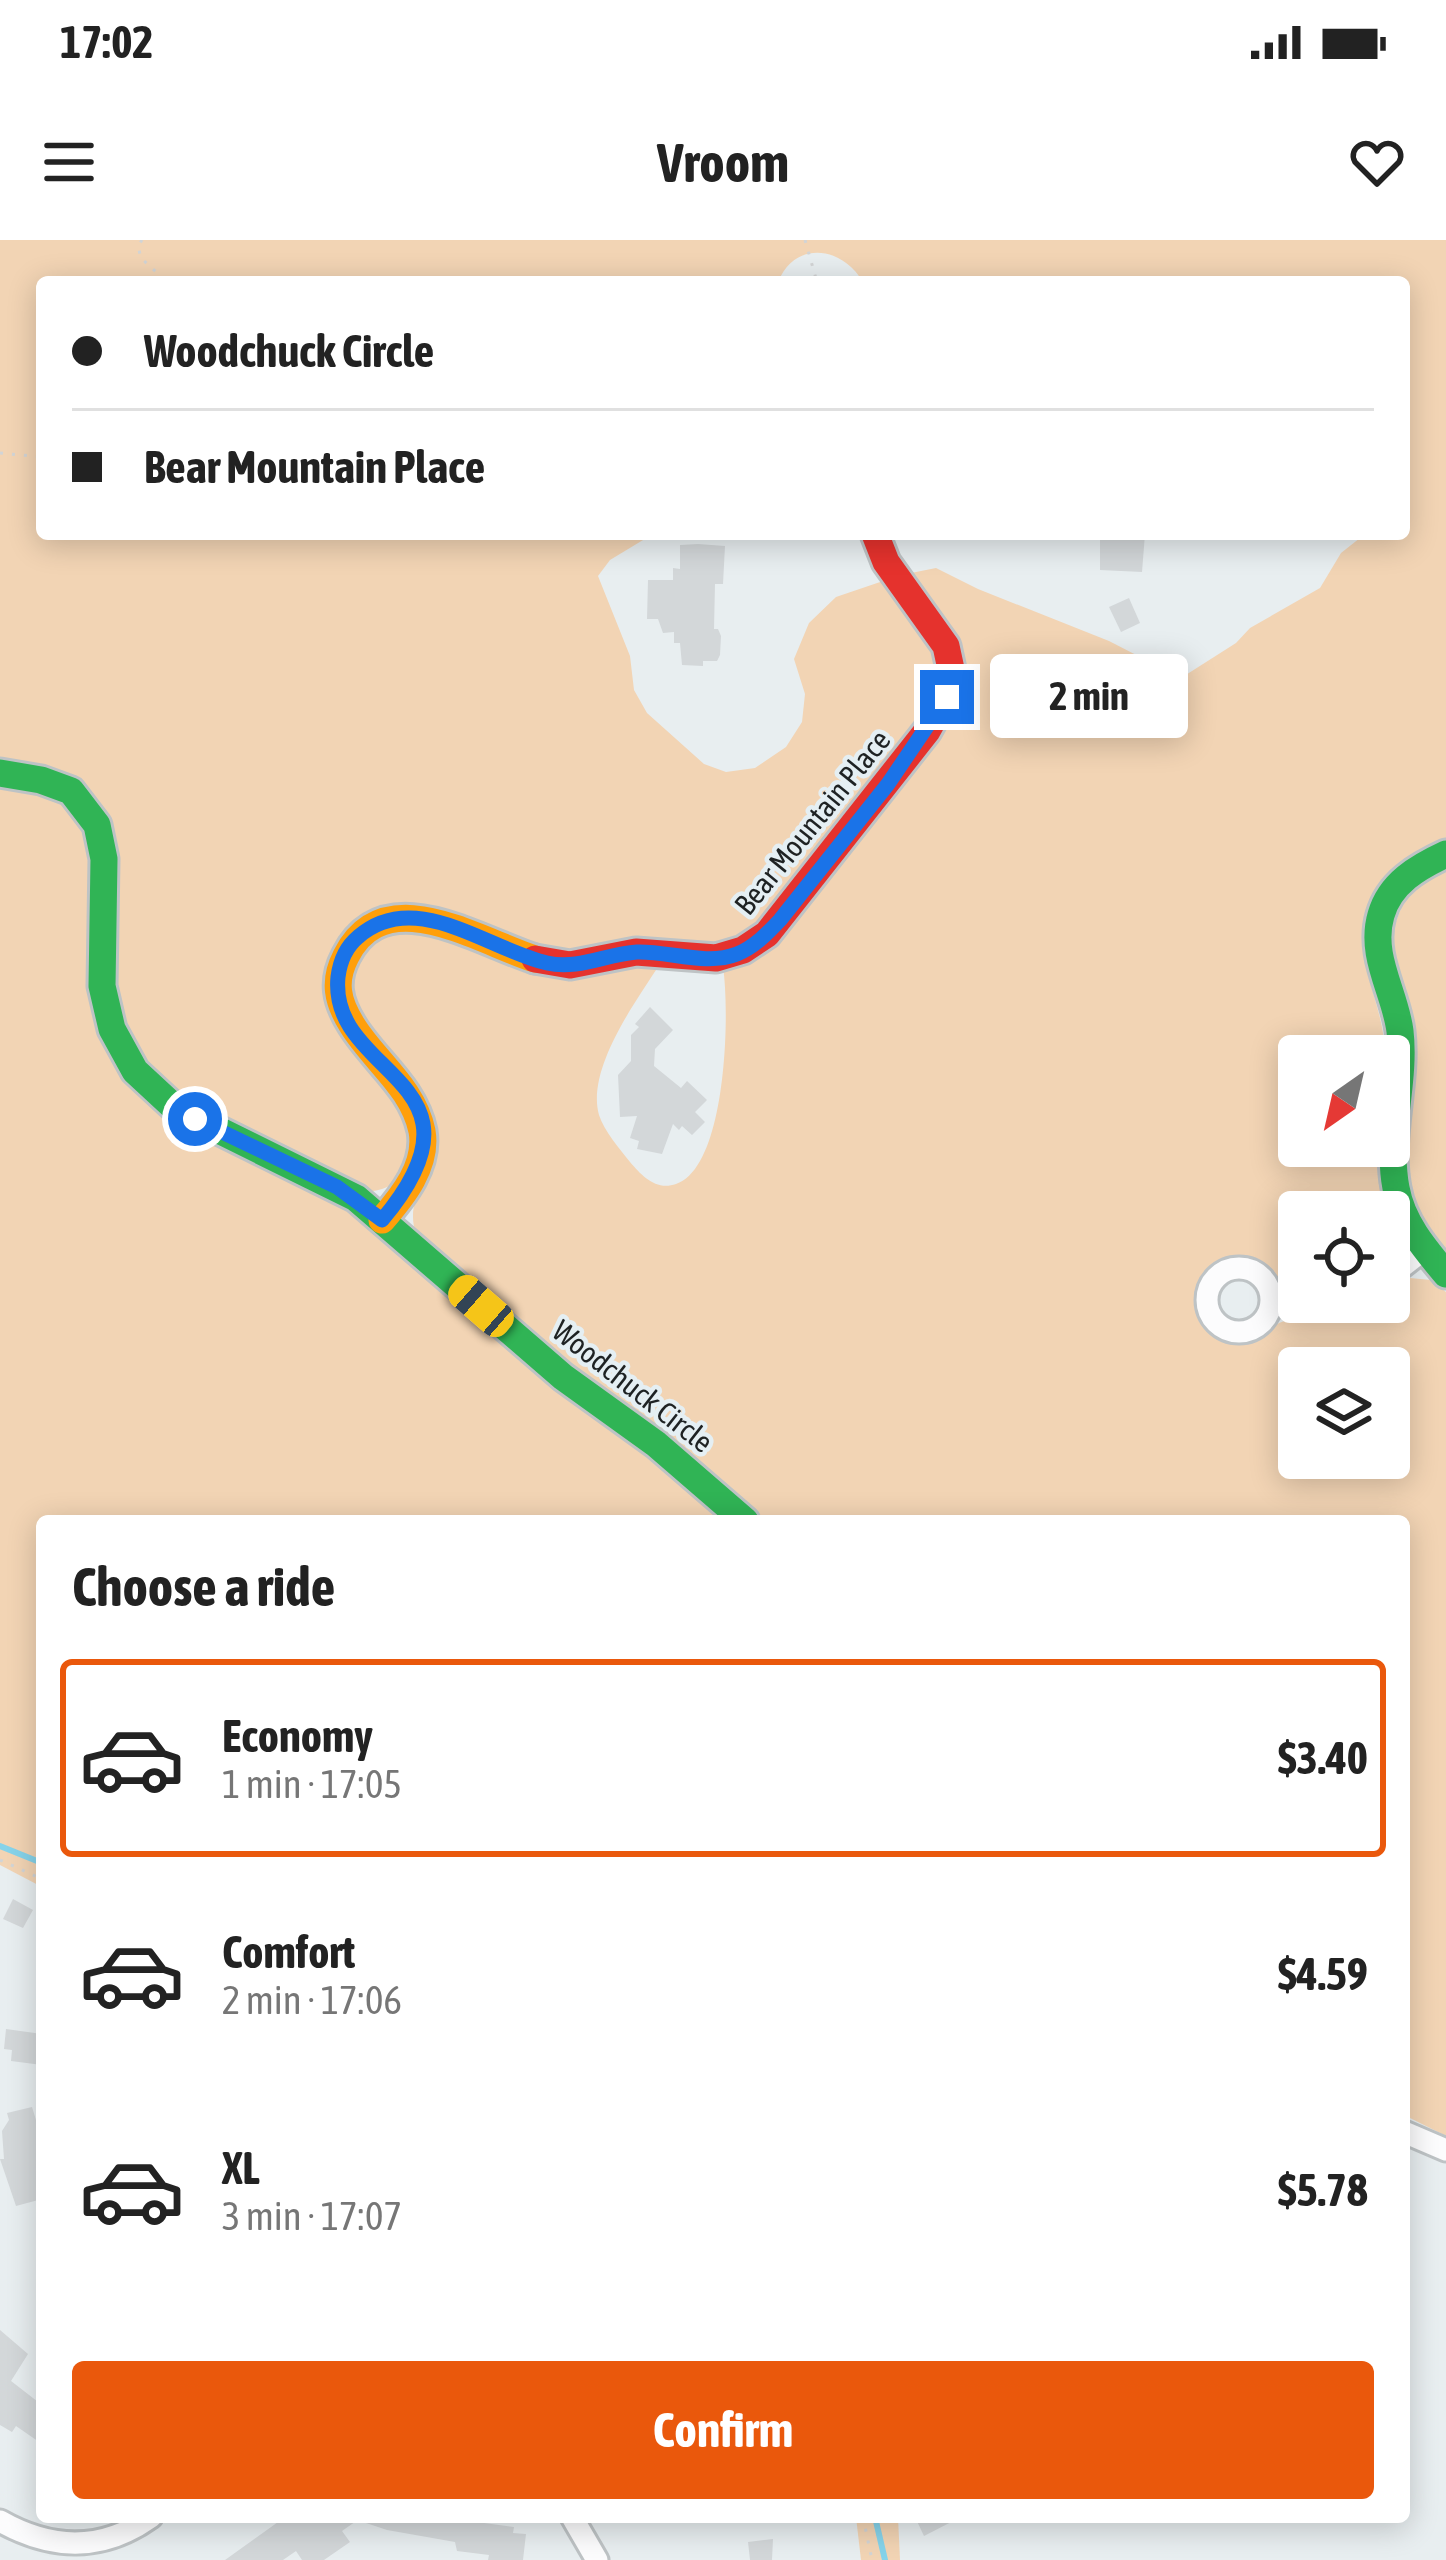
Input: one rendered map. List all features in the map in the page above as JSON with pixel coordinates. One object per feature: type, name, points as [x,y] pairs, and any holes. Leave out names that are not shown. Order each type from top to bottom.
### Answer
[{"type":"street","name":"Bear Mountain Place","points":[[382,1220],[420,1164],[423,1124],[408,1092],[346,1020],[338,983],[347,950],[369,930],[412,918],[444,924],[526,957],[562,965],[633,952],[721,958],[767,934],[927,731],[952,680],[952,664],[940,633],[887,566],[877,540]]},
{"type":"street","name":"Woodchuck Circle","points":[[0,772],[68,790],[95,820],[102,848],[104,1009],[117,1044],[138,1076],[176,1108],[337,1187],[382,1220],[562,1377],[656,1444],[738,1515]]},
{"type":"street","points":[[1446,854],[1397,884],[1380,916],[1376,940],[1401,1039],[1392,1140],[1395,1187],[1403,1212],[1446,1274]]},
{"type":"street","points":[[1410,1260],[1425,1249]]},
{"type":"street","points":[[1271,1304],[1278,1305]]},
{"type":"street","points":[[1410,2135],[1446,2150]]},
{"type":"street","points":[[0,2521],[46,2541],[86,2545],[142,2523]]},
{"type":"street","points":[[575,2523],[597,2560]]},
{"type":"path","points":[[805,240],[815,276]]},
{"type":"path","points":[[138,242],[141,258],[160,276]]},
{"type":"path","points":[[0,453],[36,456]]},
{"type":"path","points":[[0,1860],[36,1877]]},
{"type":"path","points":[[864,2523],[872,2560]]},
{"type":"shaded area","points":[[0,240],[1446,240],[1446,838],[1393,870],[1364,919],[1365,962],[1383,1035],[1278,1035],[1278,1167],[1378,1167],[1384,1191],[1278,1191],[1278,1281],[1267,1266],[1249,1257],[1231,1257],[1214,1264],[1202,1277],[1195,1293],[1195,1311],[1219,1339],[1242,1343],[1258,1339],[1278,1323],[1410,1323],[1410,1278],[1431,1280],[1446,1292],[1446,2136],[1410,2118],[1410,1515],[754,1515],[662,1433],[575,1372],[417,1235],[413,1209],[435,1129],[415,1086],[362,1022],[351,1001],[350,978],[366,948],[381,938],[407,932],[426,932],[548,974],[576,976],[660,964],[606,1057],[597,1097],[605,1127],[635,1167],[656,1184],[676,1184],[693,1172],[715,1120],[725,1051],[723,967],[760,955],[786,929],[957,706],[961,685],[958,649],[942,619],[906,574],[936,568],[1109,641],[1181,678],[1236,643],[1250,628],[1320,588],[1341,553],[1357,540],[1410,540],[1410,276],[858,276],[843,261],[819,253],[795,259],[781,276],[36,276],[36,540],[643,540],[610,560],[598,576],[630,656],[634,690],[647,713],[704,764],[726,772],[755,768],[786,747],[802,722],[805,694],[794,659],[809,623],[836,597],[886,580],[930,640],[939,672],[930,709],[775,911],[733,942],[710,948],[641,943],[548,950],[442,913],[405,909],[352,928],[328,971],[328,1005],[342,1036],[395,1093],[411,1125],[406,1165],[385,1188],[373,1191],[234,1126],[187,1102],[153,1076],[130,1041],[118,1000],[109,833],[96,801],[63,775],[0,761]]},
{"type":"shaded area","points":[[0,785],[59,802],[85,828],[105,1047],[362,1219],[722,1515],[36,1515],[36,1884],[0,1865]]},
{"type":"shaded area","points":[[1446,868],[1446,1253],[1419,1211],[1405,1167],[1410,1167],[1410,1035],[1397,1035],[1391,934],[1407,893]]},
{"type":"shaded area","points":[[857,2523],[898,2523],[900,2560],[861,2560]]},
{"type":"building","points":[[1100,540],[1145,540],[1142,572],[1100,570]]},
{"type":"building","points":[[680,545],[725,546],[723,584],[715,584],[714,629],[721,636],[720,655],[717,661],[703,661],[703,666],[682,665],[674,632],[663,633],[658,619],[647,619],[648,580],[673,580],[673,568],[680,569]]},
{"type":"building","points":[[1129,598],[1140,623],[1121,632],[1109,607]]},
{"type":"building","points":[[650,1007],[673,1030],[655,1049],[654,1066],[681,1088],[687,1081],[707,1100],[695,1112],[705,1122],[692,1135],[673,1124],[662,1154],[637,1149],[639,1141],[630,1138],[637,1116],[620,1117],[618,1075],[631,1061],[631,1035],[639,1027],[635,1024]]},
{"type":"building","points":[[13,1899],[33,1910],[23,1928],[3,1919]]},
{"type":"building","points":[[6,2029],[36,2033],[36,2064],[11,2061],[12,2050],[4,2049]]},
{"type":"building","points":[[32,2107],[36,2120],[36,2201],[16,2206],[0,2159],[4,2159],[2,2131],[9,2120],[7,2113]]},
{"type":"building","points":[[0,2330],[28,2354],[11,2381],[36,2400],[36,2440],[16,2426],[12,2432],[0,2425]]},
{"type":"building","points":[[277,2523],[353,2523],[342,2531],[350,2542],[324,2560],[302,2560],[296,2551],[283,2560],[225,2560]]},
{"type":"building","points":[[366,2523],[514,2527],[513,2533],[526,2534],[523,2560],[488,2560],[489,2555],[457,2551],[455,2542]]},
{"type":"building","points":[[918,2523],[949,2523],[924,2536]]},
{"type":"building","points":[[773,2539],[772,2560],[750,2560],[748,2542]]},
{"type":"waterway","points":[[0,1846],[36,1861]]},
{"type":"waterway","points":[[876,2523],[885,2560]]},
{"type":"traffic: fast","points":[[0,773],[71,791],[97,825],[104,859],[102,986],[112,1029],[135,1071],[176,1109],[356,1198],[563,1377],[656,1444],[738,1515]]},
{"type":"traffic: fast","points":[[1446,854],[1398,885],[1385,904],[1378,930],[1380,959],[1400,1031],[1393,1149],[1396,1188],[1409,1223],[1446,1274]]},
{"type":"traffic: slow","points":[[382,1220],[418,1168],[422,1131],[410,1101],[343,1008],[338,982],[346,956],[363,933],[384,921],[408,918],[460,930],[535,959]]},
{"type":"traffic: jam","points":[[535,959],[570,965],[636,952],[716,958],[743,950],[767,934],[927,731],[946,697],[951,669],[946,646],[886,562],[877,540]]},
{"type":"route","points":[[195,1119],[337,1187],[382,1220],[420,1164],[423,1124],[408,1092],[358,1036],[340,1004],[340,964],[358,938],[383,923],[412,918],[444,924],[526,957],[562,965],[633,952],[721,958],[737,953],[780,920],[888,784],[947,697]]}]
